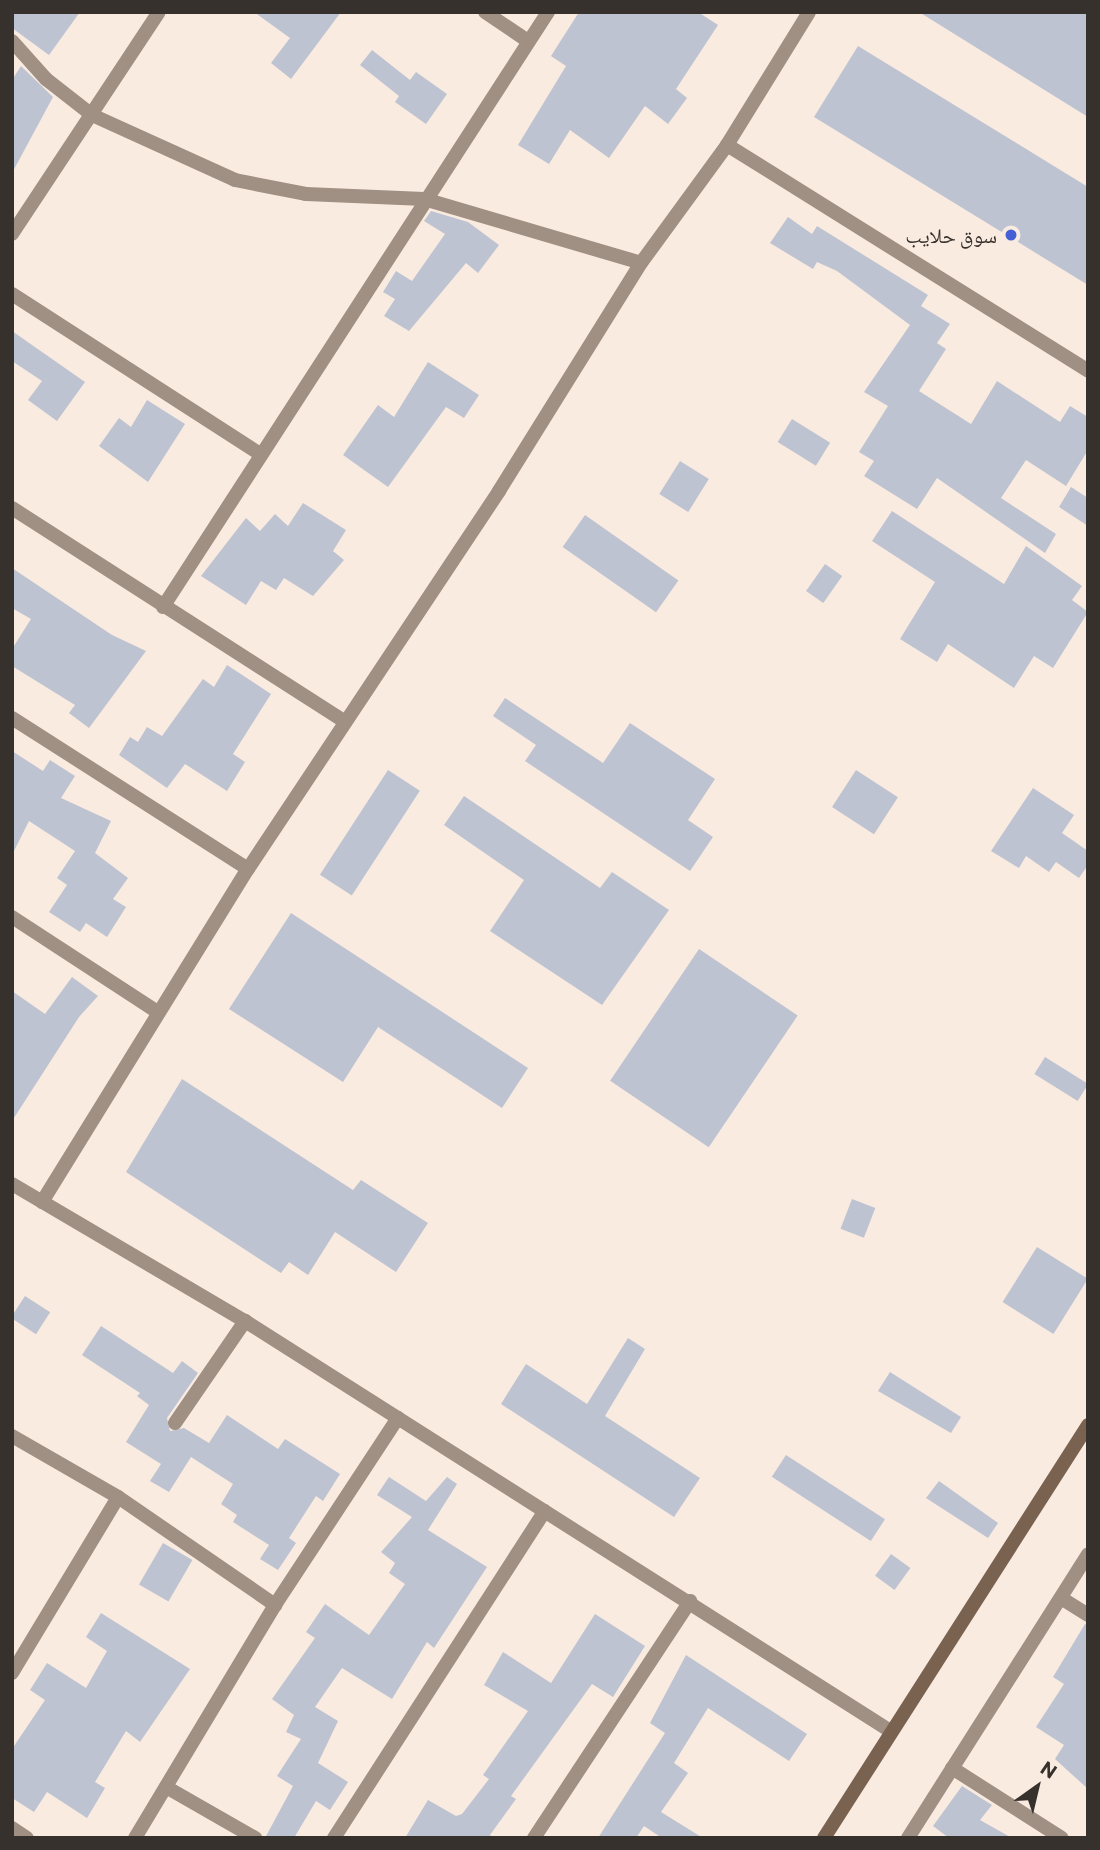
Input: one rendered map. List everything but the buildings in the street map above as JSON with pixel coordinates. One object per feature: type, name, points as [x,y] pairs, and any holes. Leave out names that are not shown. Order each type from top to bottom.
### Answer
[{"type":"street","points":[[12,234],[159,12]]},
{"type":"street","points":[[485,12],[528,41]]},
{"type":"street","points":[[163,607],[259,453],[548,12]]},
{"type":"street","points":[[42,1202],[248,869],[499,491],[641,263],[727,145],[809,12]]},
{"type":"street","points":[[12,41],[46,79],[92,116],[235,180],[306,194],[424,199],[641,263]]},
{"type":"street","points":[[727,145],[1088,371]]},
{"type":"street","points":[[12,294],[259,453]]},
{"type":"street","points":[[12,508],[345,722]]},
{"type":"street","points":[[12,718],[248,869]]},
{"type":"street","points":[[12,917],[158,1012]]},
{"type":"street","points":[[12,1184],[245,1321],[890,1730]]},
{"type":"street","points":[[176,1423],[245,1321]]},
{"type":"street","points":[[135,1838],[275,1605],[398,1419]]},
{"type":"street","points":[[824,1838],[890,1730],[1088,1425]]},
{"type":"street","points":[[12,1436],[118,1497],[275,1605]]},
{"type":"street","points":[[12,1673],[118,1497]]},
{"type":"street","points":[[334,1838],[545,1511]]},
{"type":"street","points":[[908,1838],[1088,1554]]},
{"type":"street","points":[[1060,1598],[1088,1615]]},
{"type":"street","points":[[534,1838],[690,1601]]},
{"type":"street","points":[[952,1768],[1062,1838]]},
{"type":"street","points":[[166,1787],[255,1838]]},
{"type":"street","points":[[12,1828],[27,1838]]},
{"type":"place","name":"سوق حلايب","points":[[1011,235]]}]
